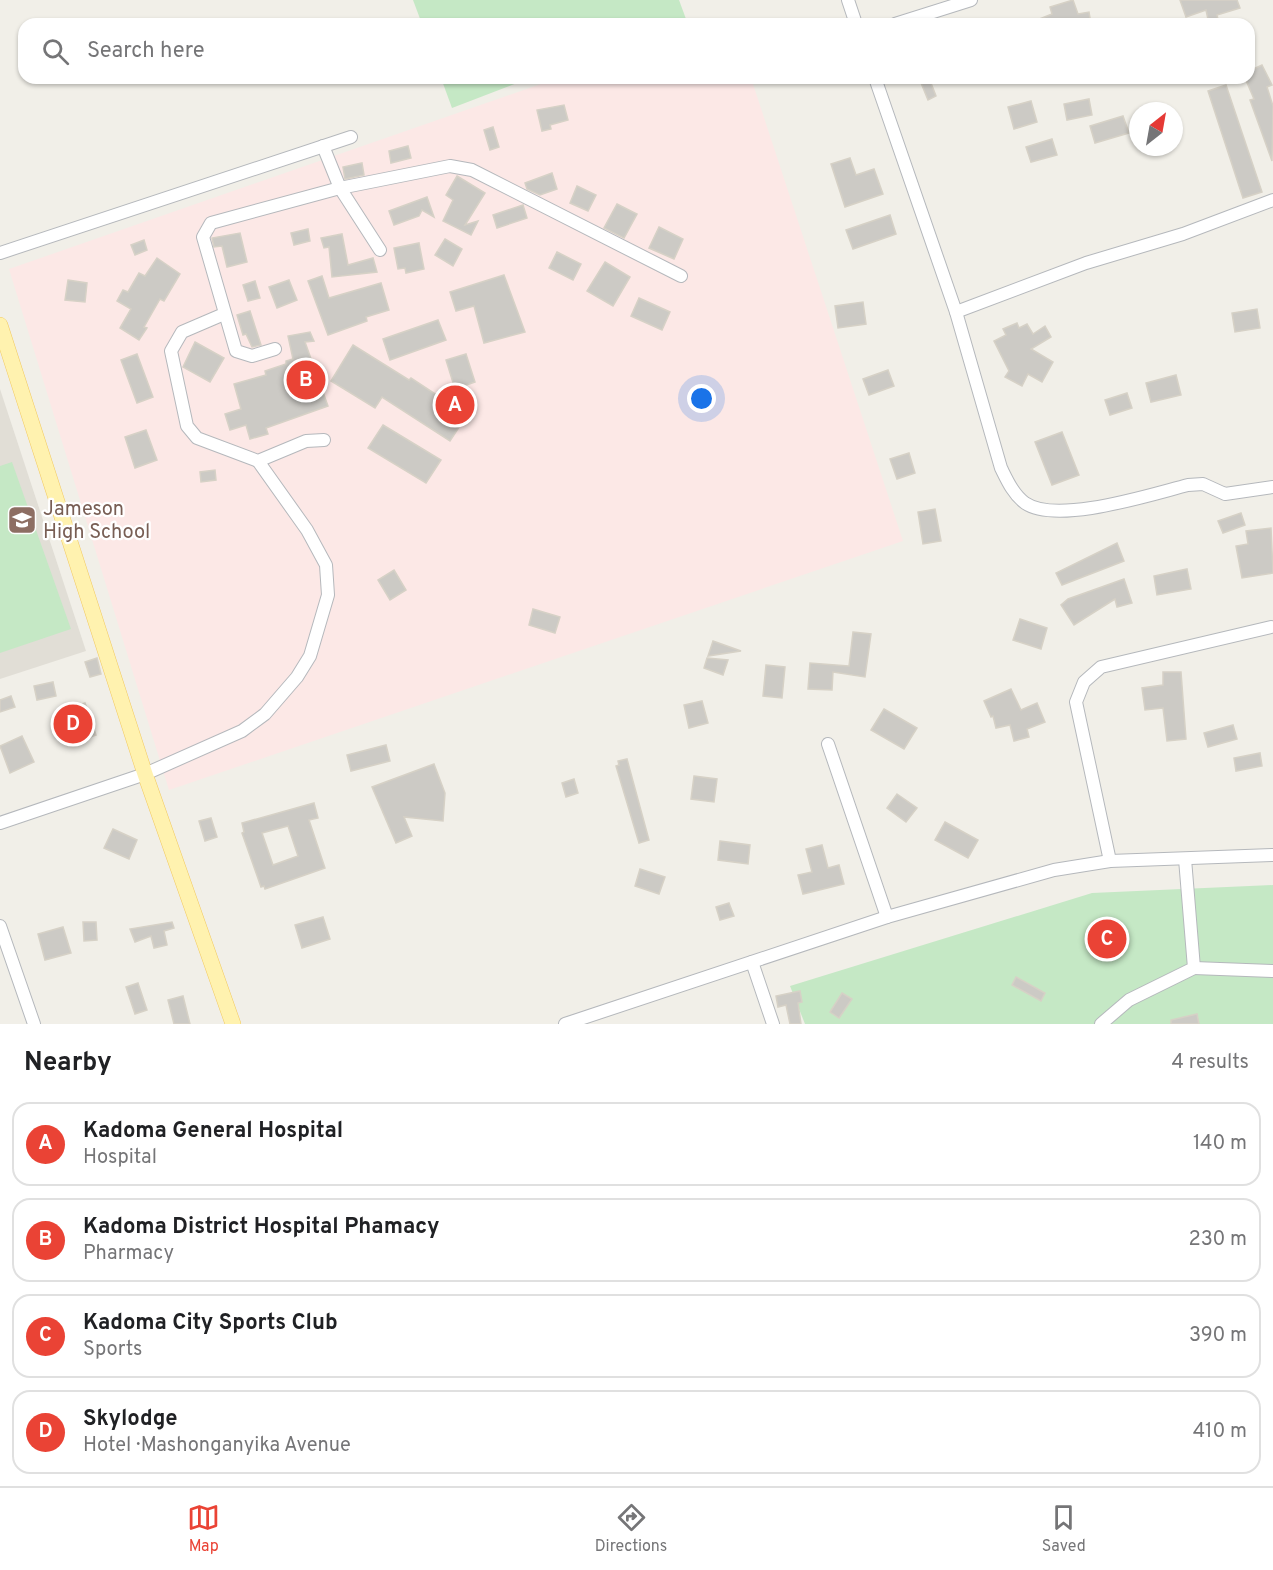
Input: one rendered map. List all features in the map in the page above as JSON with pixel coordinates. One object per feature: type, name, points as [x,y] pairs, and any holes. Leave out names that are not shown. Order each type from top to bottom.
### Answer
[{"type":"main road","points":[[0,325],[145,774],[233,1024]]},
{"type":"street","points":[[848,0],[854,18]]},
{"type":"street","points":[[914,18],[971,0]]},
{"type":"street","points":[[877,84],[956,312],[1001,468],[1011,488],[1026,504],[1057,510],[1078,510],[1104,508],[1188,485],[1203,484],[1225,494],[1273,487]]},
{"type":"street","points":[[0,253],[351,137]]},
{"type":"street","points":[[323,146],[340,188],[380,250]]},
{"type":"street","points":[[275,349],[252,356],[236,351],[202,237],[206,228],[211,223],[340,188],[450,166],[472,170],[681,276]]},
{"type":"street","points":[[956,312],[1086,263],[1183,234],[1273,200]]},
{"type":"street","points":[[0,823],[145,774],[242,731],[265,714],[297,677],[310,656],[328,595],[326,565],[307,530],[258,461],[197,438],[187,426],[171,351],[182,332],[224,314]]},
{"type":"street","points":[[258,461],[306,441],[324,440]]},
{"type":"street","points":[[1110,861],[1076,702],[1079,690],[1101,667],[1271,627]]},
{"type":"street","points":[[828,744],[887,917]]},
{"type":"street","points":[[565,1024],[887,917],[1054,870],[1110,861],[1273,855]]},
{"type":"street","points":[[1185,859],[1194,968]]},
{"type":"street","points":[[0,926],[34,1024]]},
{"type":"street","points":[[752,962],[773,1024]]},
{"type":"street","points":[[1101,1024],[1129,1000],[1194,968],[1273,971]]},
{"type":"shaded area","points":[[541,84],[753,84],[903,541],[169,790],[9,269]]},
{"type":"shaded area","name":"Jameson High School","points":[[0,389],[86,651],[0,679]]},
{"type":"green space","points":[[413,0],[679,0],[686,18],[420,18]]},
{"type":"green space","points":[[443,84],[514,84],[452,108]]},
{"type":"green space","name":"Jameson High School","points":[[12,462],[71,629],[0,653],[0,466]]},
{"type":"green space","points":[[1273,885],[1273,1024],[805,1024],[790,986],[1092,893]]},
{"type":"building","points":[[1073,0],[1078,14],[1089,12],[1090,18],[1042,18],[1052,14],[1050,7]]},
{"type":"building","points":[[1180,0],[1237,0],[1240,8],[1217,15],[1218,18],[1208,18],[1206,10],[1186,17]]},
{"type":"building","points":[[1262,65],[1272,85],[1267,87],[1273,106],[1272,161],[1250,100],[1254,99],[1248,84],[1255,84],[1255,68]]},
{"type":"building","points":[[921,84],[931,84],[936,96],[928,100]]},
{"type":"building","points":[[1226,85],[1262,192],[1243,198],[1208,91]]},
{"type":"building","points":[[1089,99],[1092,115],[1067,120],[1064,104]]},
{"type":"building","points":[[1031,101],[1037,122],[1014,129],[1008,107]]},
{"type":"building","points":[[564,105],[568,120],[550,125],[551,129],[542,131],[537,110]]},
{"type":"building","points":[[1123,116],[1129,133],[1095,143],[1090,126]]},
{"type":"building","points":[[493,127],[499,147],[490,150],[484,130]]},
{"type":"building","points":[[1052,139],[1057,155],[1031,162],[1026,147]]},
{"type":"building","points":[[408,146],[411,158],[391,163],[389,151]]},
{"type":"building","points":[[850,158],[856,175],[874,169],[883,194],[845,207],[831,164]]},
{"type":"building","points":[[362,163],[364,175],[345,179],[343,167]]},
{"type":"building","points":[[552,173],[557,189],[540,195],[527,189],[525,183]]},
{"type":"building","points":[[457,176],[485,193],[465,225],[478,221],[471,235],[443,221],[453,200],[446,195]]},
{"type":"building","points":[[577,186],[596,195],[588,211],[570,203]]},
{"type":"building","points":[[427,197],[434,217],[422,210],[419,216],[394,225],[389,211]]},
{"type":"building","points":[[617,204],[637,214],[624,238],[604,228]]},
{"type":"building","points":[[523,205],[527,218],[497,228],[493,215]]},
{"type":"building","points":[[890,215],[896,234],[853,249],[846,230]]},
{"type":"building","points":[[659,227],[683,239],[674,259],[649,248]]},
{"type":"building","points":[[308,229],[310,241],[294,245],[291,233]]},
{"type":"building","points":[[240,233],[247,262],[227,267],[222,246],[214,247],[212,238]]},
{"type":"building","points":[[342,234],[348,265],[373,258],[377,272],[332,277],[329,247],[324,248],[321,238]]},
{"type":"building","points":[[445,239],[462,249],[453,266],[435,255]]},
{"type":"building","points":[[144,240],[147,250],[135,255],[131,245]]},
{"type":"building","points":[[419,243],[424,269],[406,273],[405,268],[398,269],[394,248]]},
{"type":"building","points":[[557,252],[581,264],[573,280],[549,268]]},
{"type":"building","points":[[157,258],[180,274],[164,301],[160,299],[139,340],[120,328],[131,309],[117,301],[123,290],[128,292],[139,273],[145,276]]},
{"type":"building","points":[[605,262],[630,277],[613,306],[587,291]]},
{"type":"building","points":[[504,275],[525,332],[484,343],[474,306],[456,311],[450,292]]},
{"type":"building","points":[[322,276],[329,298],[381,283],[389,310],[366,317],[367,321],[328,335],[308,281]]},
{"type":"building","points":[[68,280],[87,283],[85,302],[65,300]]},
{"type":"building","points":[[289,280],[297,300],[277,308],[269,287]]},
{"type":"building","points":[[255,281],[260,298],[248,301],[243,285]]},
{"type":"building","points":[[639,298],[670,312],[662,330],[631,316]]},
{"type":"building","points":[[863,302],[866,324],[838,328],[835,306]]},
{"type":"building","points":[[1257,309],[1260,328],[1235,332],[1232,313]]},
{"type":"building","points":[[250,311],[261,345],[252,347],[246,334],[243,335],[237,315]]},
{"type":"building","points":[[438,320],[446,340],[390,360],[383,339]]},
{"type":"building","points":[[1017,323],[1019,328],[1027,324],[1033,334],[1045,326],[1051,337],[1031,349],[1053,362],[1042,382],[1028,374],[1022,386],[1005,377],[1009,371],[994,341],[1006,335],[1003,329]]},
{"type":"building","points":[[310,332],[314,341],[305,342],[328,406],[266,428],[268,434],[250,439],[246,425],[230,430],[225,414],[241,409],[234,384],[266,375],[265,371],[286,364],[286,361],[293,359],[288,336]]},
{"type":"building","points":[[195,342],[224,358],[210,382],[183,367]]},
{"type":"building","points":[[353,345],[409,380],[411,378],[467,415],[450,441],[382,397],[375,408],[331,381]]},
{"type":"building","points":[[137,354],[153,397],[137,403],[121,360]]},
{"type":"building","points":[[466,354],[475,382],[455,389],[446,360]]},
{"type":"building","points":[[888,370],[894,386],[869,395],[863,379]]},
{"type":"building","points":[[1176,375],[1181,395],[1151,402],[1146,383]]},
{"type":"building","points":[[1127,393],[1132,408],[1110,415],[1105,400]]},
{"type":"building","points":[[383,425],[441,460],[426,483],[368,448]]},
{"type":"building","points":[[146,430],[157,460],[135,468],[125,437]]},
{"type":"building","points":[[1062,432],[1079,475],[1052,485],[1035,442]]},
{"type":"building","points":[[909,453],[915,473],[897,479],[890,459]]},
{"type":"building","points":[[215,470],[216,480],[201,482],[200,472]]},
{"type":"building","points":[[935,509],[941,541],[923,544],[918,512]]},
{"type":"building","points":[[1241,513],[1245,525],[1223,533],[1218,521]]},
{"type":"building","points":[[1271,528],[1273,573],[1242,578],[1236,546],[1248,544],[1246,531]]},
{"type":"building","points":[[1117,543],[1124,561],[1062,585],[1056,573]]},
{"type":"building","points":[[1187,569],[1191,589],[1157,595],[1154,576]]},
{"type":"building","points":[[394,570],[406,590],[390,600],[378,580]]},
{"type":"building","points":[[1124,579],[1132,603],[1117,607],[1115,599],[1074,625],[1061,605],[1068,599]]},
{"type":"building","points":[[533,609],[560,617],[555,633],[529,625]]},
{"type":"building","points":[[1020,619],[1047,628],[1041,649],[1013,640]]},
{"type":"building","points":[[853,632],[871,634],[865,677],[833,672],[832,690],[808,689],[810,663],[849,666]]},
{"type":"building","points":[[713,641],[741,651],[708,656]]},
{"type":"building","points":[[97,658],[101,674],[90,677],[85,662]]},
{"type":"building","points":[[707,658],[728,660],[723,675],[704,668]]},
{"type":"building","points":[[766,665],[785,667],[782,698],[763,696]]},
{"type":"building","points":[[1163,672],[1181,672],[1186,739],[1167,741],[1163,708],[1145,710],[1142,688],[1163,685]]},
{"type":"building","points":[[53,682],[56,696],[37,700],[34,686]]},
{"type":"building","points":[[1011,689],[1021,710],[1037,703],[1045,722],[1027,729],[1029,737],[1014,741],[1010,725],[996,728],[993,716],[991,717],[984,701]]},
{"type":"building","points":[[11,696],[15,707],[0,712],[0,700]]},
{"type":"building","points":[[702,701],[708,723],[689,728],[684,705]]},
{"type":"building","points":[[85,703],[96,735],[67,745],[56,712]]},
{"type":"building","points":[[884,709],[917,728],[904,749],[871,730]]},
{"type":"building","points":[[1233,725],[1237,739],[1208,747],[1204,733]]},
{"type":"building","points":[[22,736],[34,762],[10,773],[0,746]]},
{"type":"building","points":[[386,745],[390,761],[351,771],[347,755]]},
{"type":"building","points":[[1260,753],[1262,766],[1236,771],[1234,758]]},
{"type":"building","points":[[627,759],[649,840],[639,843],[616,766],[619,765],[618,761]]},
{"type":"building","points":[[434,764],[445,793],[443,821],[404,817],[412,836],[396,843],[372,787]]},
{"type":"building","points":[[694,776],[717,779],[714,802],[691,799]]},
{"type":"building","points":[[574,779],[578,793],[566,797],[562,783]]},
{"type":"building","points":[[897,794],[917,808],[906,822],[887,808]]},
{"type":"building","points":[[314,803],[318,818],[309,820],[325,868],[265,889],[264,886],[261,887],[242,833],[244,832],[242,823]],"holes":[[[288,826],[298,856],[273,865],[262,833]]]},
{"type":"building","points":[[211,818],[217,837],[205,841],[199,821]]},
{"type":"building","points":[[945,822],[978,840],[968,858],[935,840]]},
{"type":"building","points":[[113,829],[137,840],[129,859],[104,848]]},
{"type":"building","points":[[720,841],[750,845],[748,864],[718,860]]},
{"type":"building","points":[[822,845],[828,868],[839,865],[844,884],[803,894],[798,875],[812,872],[806,849]]},
{"type":"building","points":[[640,869],[665,877],[659,894],[635,886]]},
{"type":"building","points":[[729,903],[734,916],[720,920],[716,907]]},
{"type":"building","points":[[323,917],[330,939],[302,948],[295,925]]},
{"type":"building","points":[[83,922],[96,922],[97,940],[84,941]]},
{"type":"building","points":[[172,922],[174,928],[164,931],[167,945],[154,948],[151,936],[135,942],[130,929]]},
{"type":"building","points":[[63,927],[71,953],[45,960],[38,934]]},
{"type":"building","points":[[1016,977],[1045,993],[1041,1001],[1012,985]]},
{"type":"building","points":[[138,983],[147,1010],[135,1014],[126,987]]},
{"type":"building","points":[[800,991],[802,1002],[798,1003],[801,1024],[790,1024],[786,1005],[778,1007],[776,996]]},
{"type":"building","points":[[842,993],[852,999],[839,1018],[830,1012]]},
{"type":"building","points":[[183,996],[190,1024],[174,1024],[168,1000]]},
{"type":"building","points":[[1197,1014],[1199,1024],[1171,1024],[1171,1020]]},
{"type":"place","name":"Kadoma District Hospital Phamacy","points":[[306,380]]},
{"type":"place","name":"Kadoma General Hospital","points":[[455,405]]},
{"type":"place","name":"Jameson High School","points":[[22,520]]},
{"type":"place","name":"Skylodge","points":[[73,724]]},
{"type":"place","name":"Kadoma City Sports Club","points":[[1107,939]]}]
